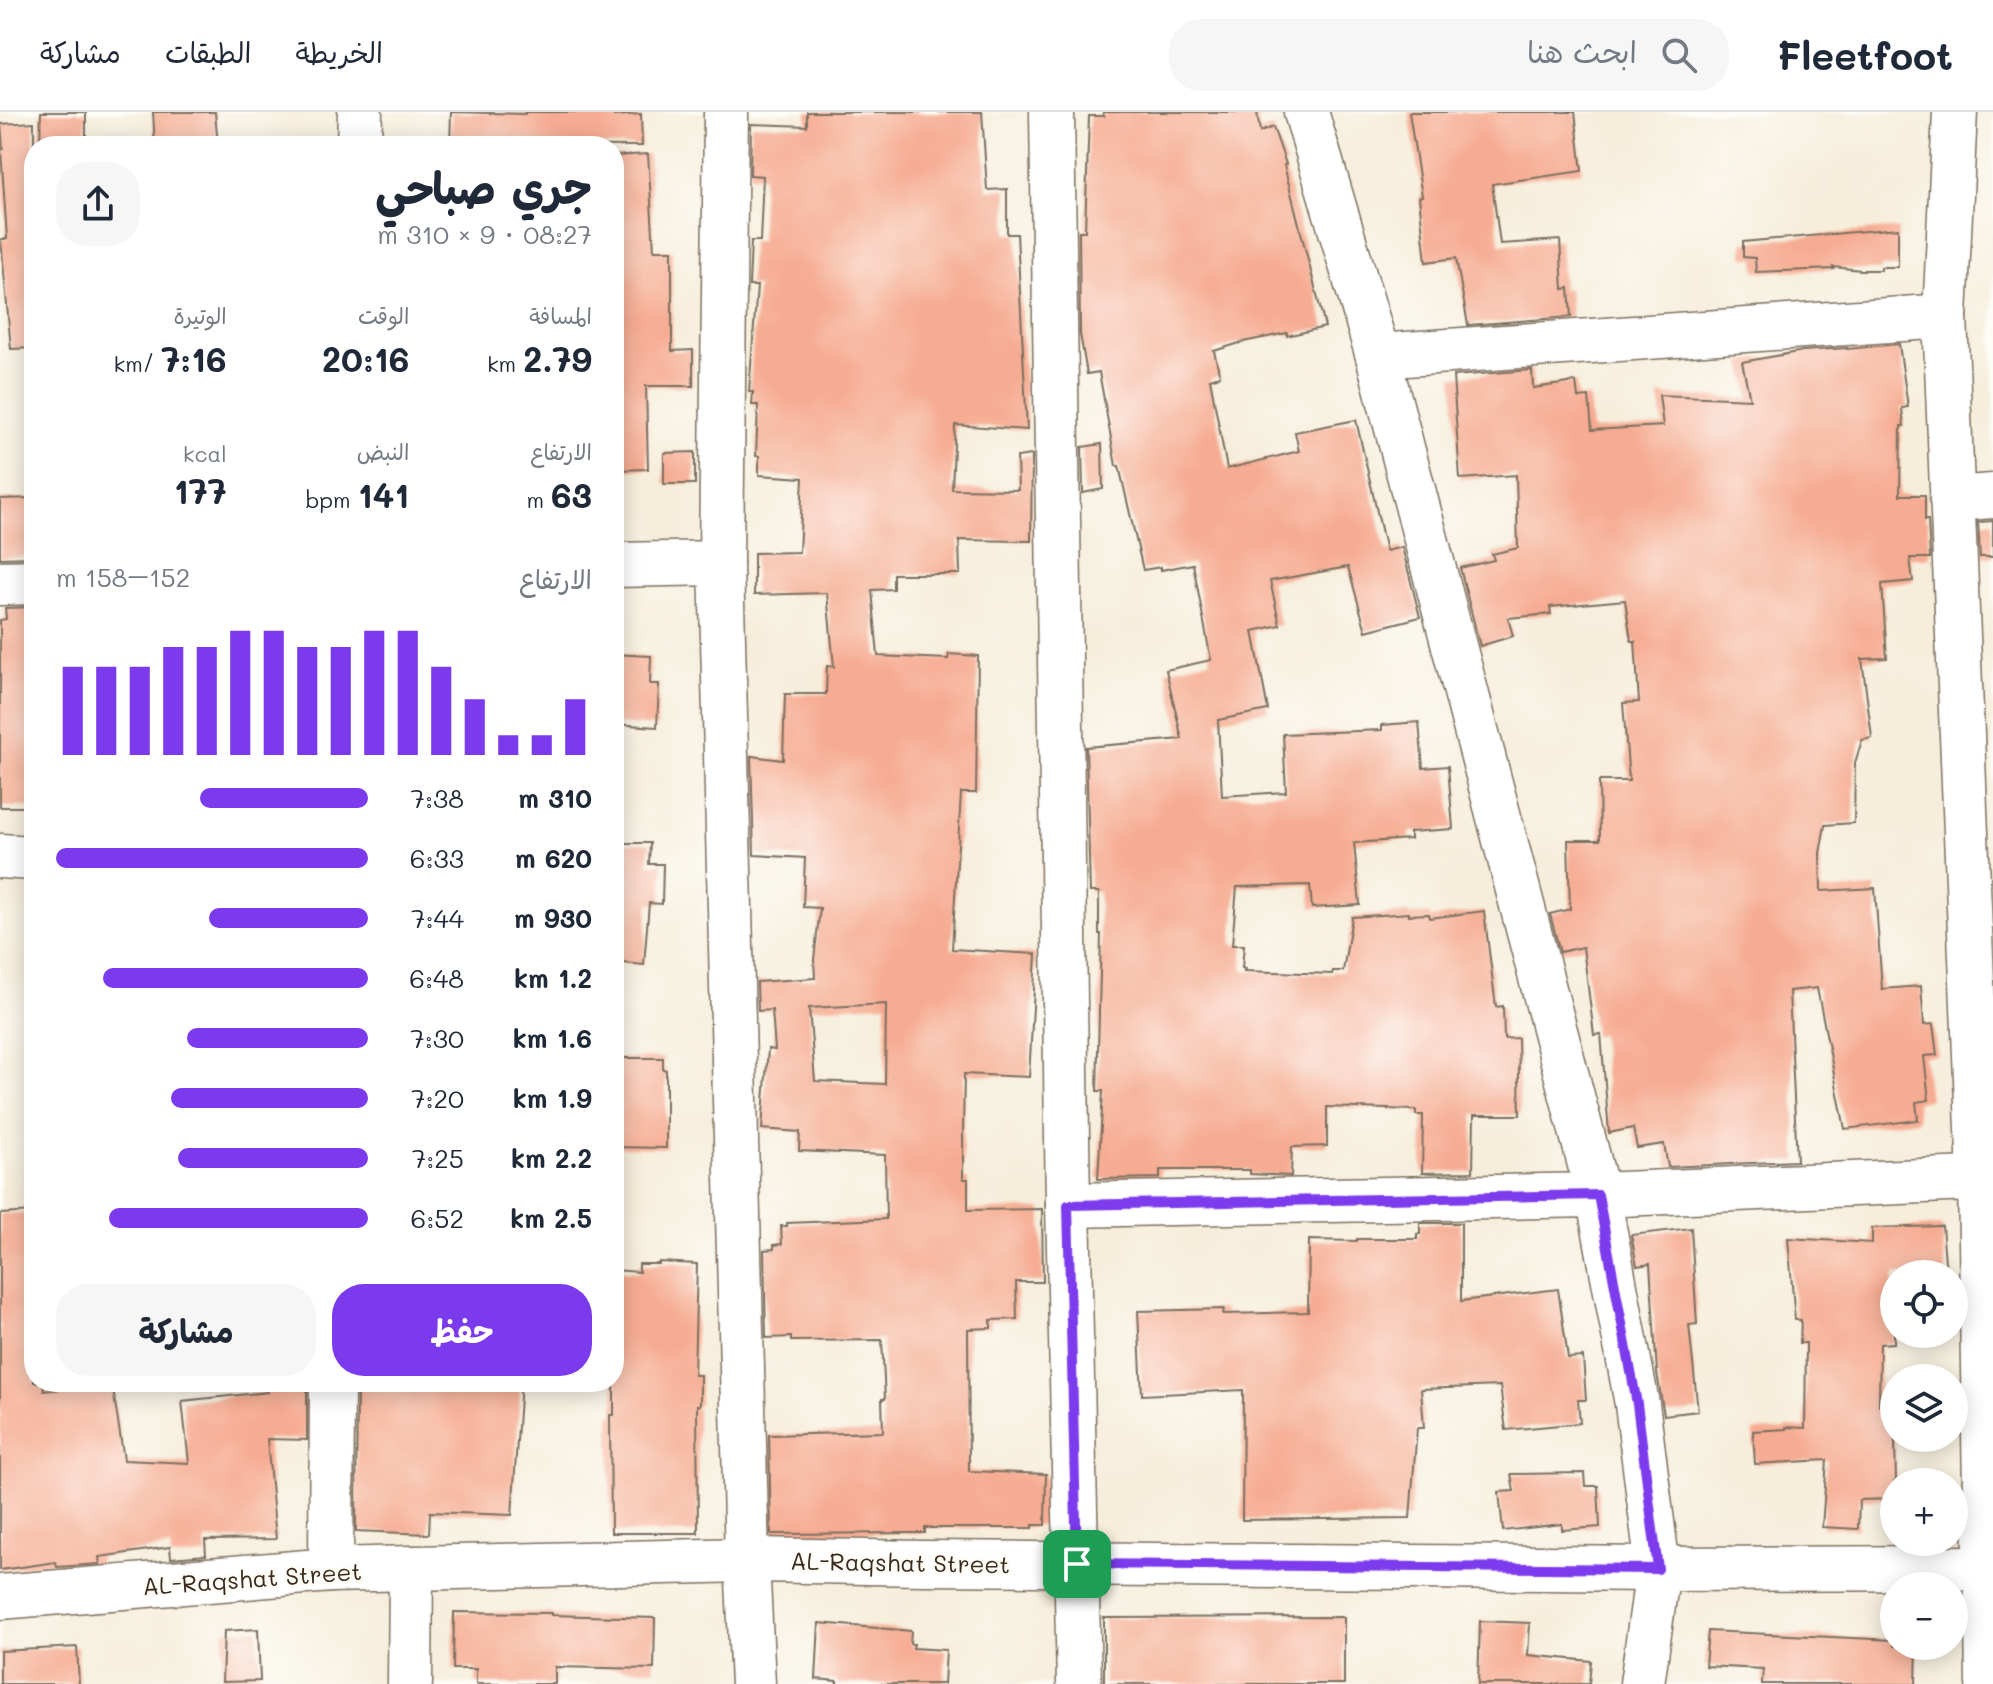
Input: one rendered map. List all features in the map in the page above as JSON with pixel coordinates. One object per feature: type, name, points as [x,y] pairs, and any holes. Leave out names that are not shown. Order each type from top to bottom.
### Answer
[{"type":"street","points":[[359,136],[360,112]]},
{"type":"street","points":[[726,112],[721,563],[747,1560],[753,1684]]},
{"type":"street","points":[[1052,112],[1068,1205],[1079,1684]]},
{"type":"street","points":[[1306,112],[1378,356],[1598,1195],[1637,1404],[1658,1569],[1642,1684]]},
{"type":"street","points":[[1955,112],[1945,316],[1972,498],[1986,1178],[1990,1568],[1988,1684]]},
{"type":"street","points":[[1378,356],[1945,316]]},
{"type":"street","points":[[624,565],[721,563]]},
{"type":"street","points":[[0,583],[24,582]]},
{"type":"street","points":[[0,856],[24,857]]},
{"type":"street","points":[[1068,1205],[1598,1195],[1986,1178]]},
{"type":"street","points":[[331,1570],[332,1392]]},
{"type":"street","name":"AL-Raqshat Street","points":[[0,1597],[331,1570],[747,1560],[1658,1569],[1990,1568]]},
{"type":"street","points":[[410,1684],[411,1568]]},
{"type":"building","points":[[41,112],[86,112],[86,136],[40,136]]},
{"type":"building","points":[[153,112],[215,112],[217,136],[154,136]]},
{"type":"building","points":[[451,112],[641,114],[642,146],[624,146],[624,136],[450,136]]},
{"type":"building","points":[[807,112],[982,112],[987,190],[1007,189],[1007,234],[1017,234],[1027,430],[955,425],[952,489],[1018,490],[1017,457],[1032,455],[1031,541],[959,540],[960,574],[893,574],[893,589],[872,590],[878,656],[948,659],[949,654],[978,656],[976,793],[961,793],[952,949],[1036,954],[1029,1077],[964,1074],[963,1132],[963,1179],[968,1179],[968,1210],[1042,1209],[1043,1282],[1016,1282],[1017,1319],[991,1320],[991,1328],[968,1329],[969,1471],[1046,1474],[1045,1525],[1033,1525],[1033,1528],[925,1528],[925,1533],[771,1534],[769,1435],[883,1432],[882,1399],[885,1399],[882,1340],[791,1341],[791,1337],[766,1338],[764,1250],[782,1244],[781,1226],[787,1226],[787,1223],[886,1219],[885,1155],[799,1151],[800,1132],[762,1129],[768,1049],[775,1050],[772,1010],[758,1011],[757,982],[815,978],[820,908],[803,907],[805,858],[754,855],[751,756],[783,760],[785,694],[826,694],[827,666],[834,667],[827,593],[754,595],[754,553],[799,552],[803,478],[759,475],[759,456],[756,456],[758,405],[752,405],[753,392],[749,392],[757,286],[749,286],[751,241],[760,241],[763,176],[750,175],[751,124],[807,126]],"holes":[[[886,1004],[885,1084],[815,1081],[809,1008]]]},
{"type":"building","points":[[1103,112],[1257,112],[1260,132],[1273,127],[1286,164],[1325,327],[1243,342],[1214,351],[1220,376],[1210,379],[1227,469],[1299,451],[1295,432],[1356,420],[1386,551],[1402,547],[1420,617],[1366,631],[1348,567],[1270,581],[1280,625],[1253,631],[1268,710],[1218,720],[1222,796],[1286,792],[1283,734],[1382,730],[1382,725],[1419,722],[1423,768],[1448,766],[1453,829],[1410,832],[1410,839],[1354,843],[1360,905],[1312,908],[1310,885],[1237,887],[1232,945],[1244,945],[1244,971],[1332,974],[1333,971],[1343,971],[1352,917],[1409,913],[1429,914],[1430,918],[1484,911],[1496,1007],[1503,1006],[1504,1039],[1518,1038],[1520,1115],[1474,1115],[1473,1172],[1422,1173],[1423,1115],[1416,1115],[1416,1110],[1327,1107],[1327,1146],[1292,1147],[1291,1176],[1250,1174],[1250,1170],[1160,1170],[1160,1178],[1098,1179],[1103,1091],[1097,1091],[1101,934],[1099,892],[1090,892],[1086,747],[1182,739],[1166,670],[1211,660],[1193,564],[1143,570],[1119,466],[1116,466],[1099,372],[1087,374],[1080,334],[1079,231],[1085,231],[1089,116],[1104,116]]},
{"type":"building","points":[[1409,112],[1575,112],[1582,171],[1492,184],[1500,244],[1560,240],[1563,289],[1569,288],[1571,317],[1468,325],[1456,258],[1426,262],[1419,197],[1422,196]]},
{"type":"building","points":[[34,122],[34,136],[24,136],[24,348],[11,349],[1,239],[7,239],[1,124]]},
{"type":"building","points":[[648,154],[654,250],[672,250],[672,351],[693,350],[693,386],[646,386],[648,469],[624,470],[624,155]]},
{"type":"building","points":[[1898,228],[1898,267],[1756,272],[1755,258],[1743,257],[1743,242]]},
{"type":"building","points":[[1899,344],[1908,407],[1902,408],[1904,426],[1901,426],[1900,495],[1925,495],[1930,558],[1910,558],[1913,581],[1882,584],[1887,658],[1862,659],[1872,738],[1862,740],[1855,763],[1854,823],[1825,825],[1820,853],[1821,891],[1875,888],[1882,989],[1921,986],[1924,1025],[1933,1024],[1937,1055],[1924,1056],[1929,1100],[1916,1102],[1918,1120],[1845,1129],[1817,988],[1789,991],[1797,1161],[1668,1167],[1664,1144],[1637,1148],[1633,1128],[1609,1133],[1601,1034],[1594,1035],[1583,947],[1560,952],[1550,914],[1570,909],[1568,840],[1600,840],[1599,781],[1629,781],[1623,703],[1639,702],[1635,641],[1631,641],[1625,600],[1550,607],[1551,614],[1508,618],[1513,636],[1480,646],[1460,568],[1494,560],[1492,554],[1518,548],[1516,475],[1460,479],[1453,376],[1532,370],[1533,388],[1576,382],[1578,398],[1589,397],[1592,430],[1663,426],[1659,395],[1750,399],[1742,362],[1803,351]]},
{"type":"building","points":[[1102,444],[1103,489],[1083,493],[1082,447]]},
{"type":"building","points":[[695,452],[695,484],[664,484],[664,453]]},
{"type":"building","points":[[24,498],[24,557],[0,558],[0,499]]},
{"type":"building","points":[[1993,521],[1993,557],[1980,557],[1978,522]]},
{"type":"building","points":[[24,607],[24,807],[0,807],[0,620],[6,619],[5,608]]},
{"type":"building","points":[[624,655],[651,656],[650,684],[659,684],[657,727],[624,725]]},
{"type":"building","points":[[624,843],[650,843],[649,864],[663,864],[662,904],[649,903],[644,965],[624,963]]},
{"type":"building","points":[[624,1058],[663,1058],[663,1069],[666,1070],[666,1148],[624,1147]]},
{"type":"building","points":[[24,1213],[24,1392],[113,1392],[124,1460],[189,1463],[182,1401],[268,1392],[307,1392],[307,1440],[267,1439],[276,1539],[205,1540],[206,1555],[171,1558],[170,1547],[99,1557],[100,1564],[57,1567],[56,1562],[0,1570],[0,1214]]},
{"type":"building","points":[[1420,1223],[1461,1223],[1461,1301],[1558,1289],[1568,1358],[1583,1357],[1586,1400],[1578,1400],[1580,1423],[1506,1430],[1500,1386],[1421,1389],[1424,1428],[1417,1428],[1410,1518],[1242,1520],[1243,1390],[1142,1395],[1138,1311],[1224,1309],[1223,1314],[1308,1312],[1309,1240],[1417,1239]]},
{"type":"building","points":[[1942,1226],[1945,1260],[1880,1260],[1880,1452],[1895,1452],[1896,1468],[1880,1468],[1880,1499],[1859,1500],[1858,1529],[1822,1527],[1827,1460],[1755,1464],[1753,1431],[1805,1428],[1806,1343],[1800,1343],[1801,1320],[1795,1320],[1788,1238],[1872,1243],[1872,1228]]},
{"type":"building","points":[[1691,1228],[1697,1324],[1689,1325],[1698,1411],[1664,1415],[1657,1373],[1650,1264],[1637,1266],[1631,1235]]},
{"type":"building","points":[[639,1264],[697,1264],[694,1375],[700,1375],[700,1405],[697,1405],[698,1533],[611,1533],[610,1415],[614,1415],[614,1392],[624,1392],[624,1271],[639,1272]]},
{"type":"building","points":[[357,1392],[520,1392],[512,1515],[430,1512],[429,1534],[356,1531]]},
{"type":"building","points":[[1584,1473],[1585,1486],[1598,1486],[1600,1527],[1562,1530],[1562,1524],[1503,1531],[1499,1492],[1514,1491],[1511,1474]]},
{"type":"building","points":[[454,1612],[655,1618],[654,1669],[555,1667],[555,1684],[476,1684],[476,1669],[453,1669]]},
{"type":"building","points":[[1344,1617],[1344,1684],[1104,1684],[1104,1618]]},
{"type":"building","points":[[1480,1621],[1530,1623],[1528,1655],[1591,1661],[1589,1684],[1478,1684]]},
{"type":"building","points":[[819,1623],[911,1631],[910,1644],[914,1644],[913,1648],[946,1650],[944,1684],[837,1684],[837,1681],[816,1679]]},
{"type":"building","points":[[258,1629],[260,1681],[222,1682],[224,1631]]},
{"type":"building","points":[[1708,1631],[1880,1639],[1880,1660],[1917,1660],[1916,1684],[1762,1684],[1763,1669],[1705,1666]]},
{"type":"building","points":[[77,1647],[79,1684],[0,1684],[0,1651]]},
{"type":"route","points":[[1598,1195],[1637,1404],[1658,1569],[1077,1564],[1068,1205],[1598,1195]]}]
